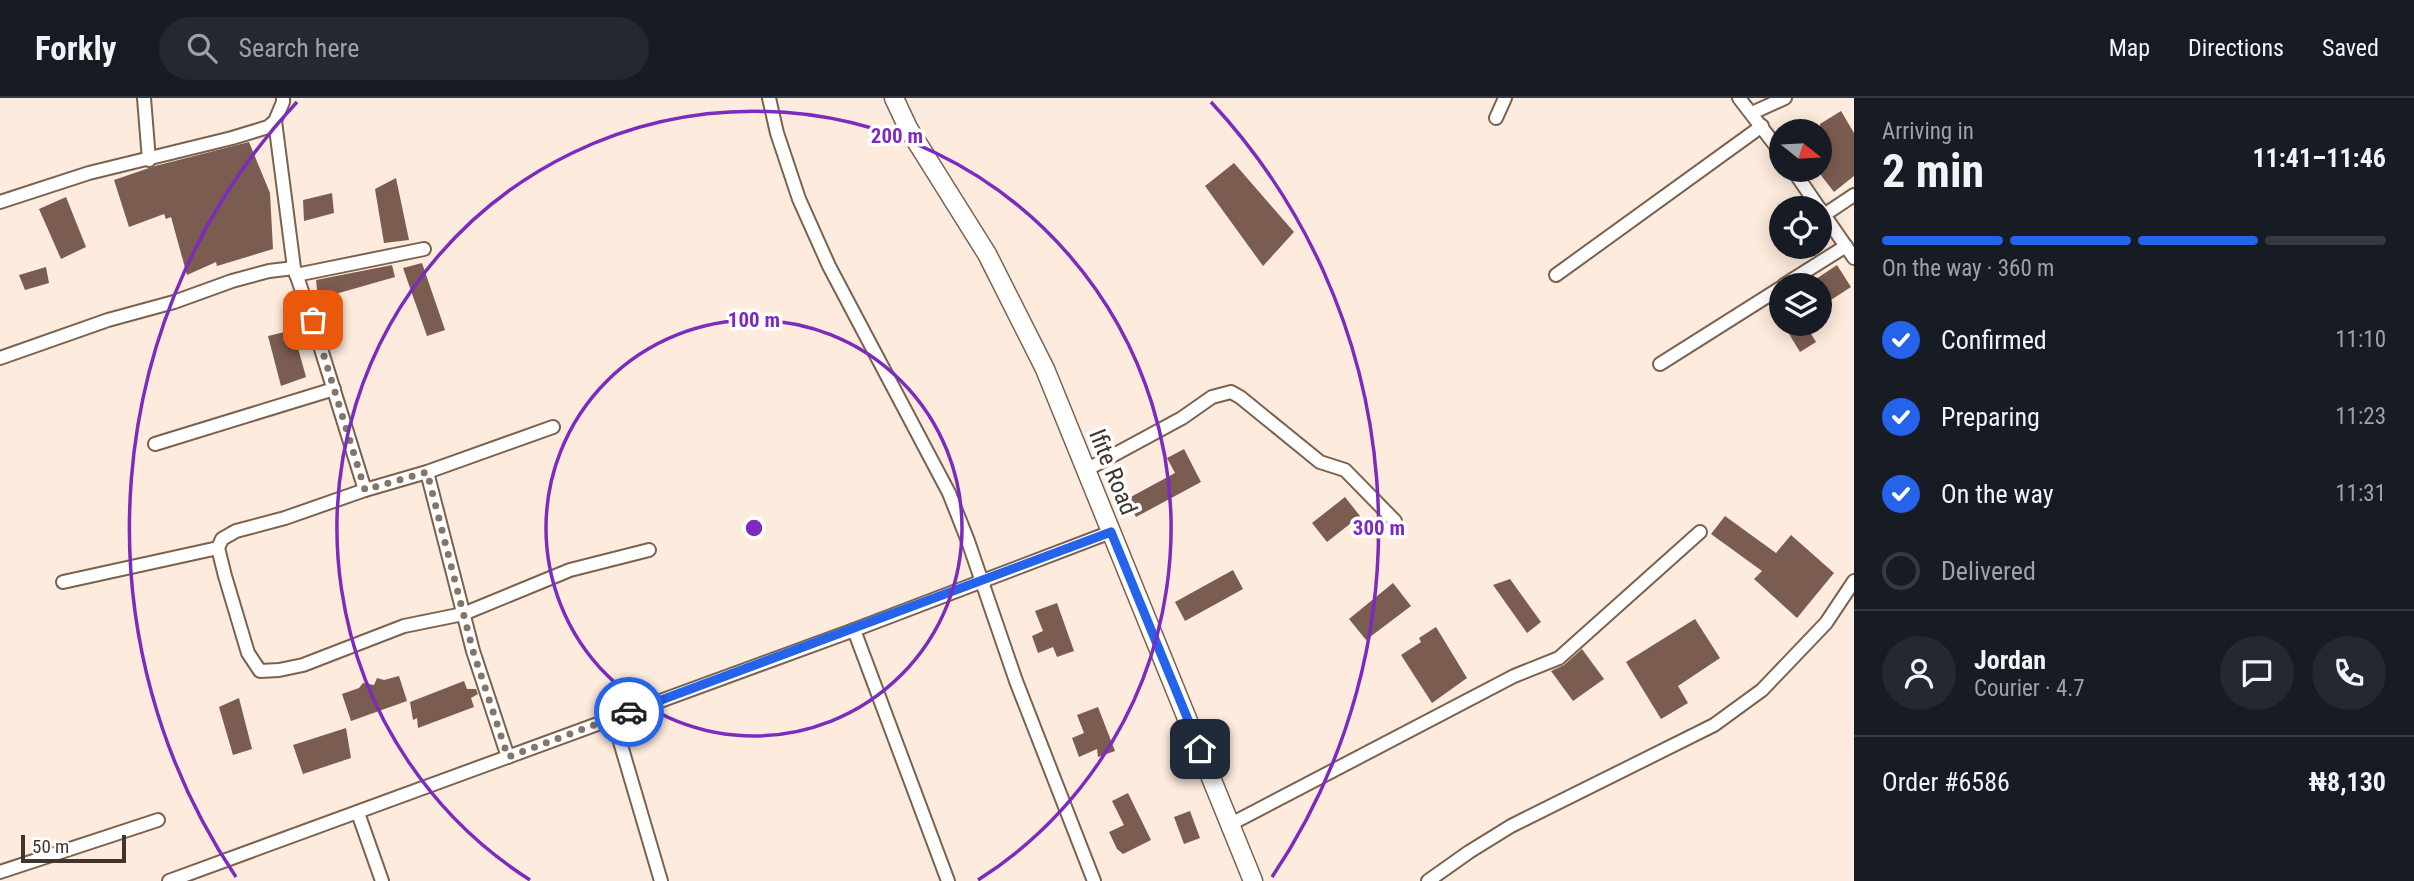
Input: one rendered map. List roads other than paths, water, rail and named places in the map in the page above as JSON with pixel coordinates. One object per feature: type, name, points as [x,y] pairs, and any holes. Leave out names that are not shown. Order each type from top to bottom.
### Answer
[{"type":"street","points":[[144,98],[149,160]]},
{"type":"street","points":[[0,202],[89,173],[149,160],[268,127],[275,121],[284,102],[283,98]]},
{"type":"street","points":[[769,98],[777,133],[799,199],[829,266],[949,493],[1016,681],[1094,881]]},
{"type":"street","name":"Ifite Road","points":[[894,98],[908,128],[987,254],[1045,369],[1253,881]]},
{"type":"street","points":[[1496,118],[1505,98]]},
{"type":"street","points":[[1739,98],[1769,136]]},
{"type":"street","points":[[1752,113],[1785,98]]},
{"type":"street","points":[[275,121],[295,272],[365,490]]},
{"type":"street","points":[[1556,275],[1762,126]]},
{"type":"street","points":[[1832,206],[1854,195]]},
{"type":"street","points":[[1832,226],[1854,258]]},
{"type":"street","points":[[1803,273],[1846,246]]},
{"type":"street","points":[[0,358],[108,320],[269,271],[295,272],[424,249]]},
{"type":"street","points":[[1660,364],[1769,295]]},
{"type":"street","points":[[155,444],[334,389]]},
{"type":"street","points":[[1086,470],[1182,418],[1212,397],[1231,392],[1320,462],[1345,470],[1395,521]]},
{"type":"street","points":[[553,427],[427,472],[236,531],[222,539],[218,548],[225,576],[248,653],[260,671],[303,665],[404,626],[463,614],[570,570],[649,550]]},
{"type":"street","points":[[427,472],[473,651],[508,757]]},
{"type":"street","points":[[169,881],[854,630],[1111,532]]},
{"type":"street","points":[[1229,825],[1514,676],[1559,658],[1700,532]]},
{"type":"street","points":[[63,582],[218,548]]},
{"type":"street","points":[[1428,881],[1511,826],[1714,725],[1762,690],[1826,623],[1854,582]]},
{"type":"street","points":[[854,630],[948,881]]},
{"type":"street","points":[[613,718],[661,881]]},
{"type":"street","points":[[358,813],[382,881]]},
{"type":"street","points":[[0,872],[158,820]]}]
